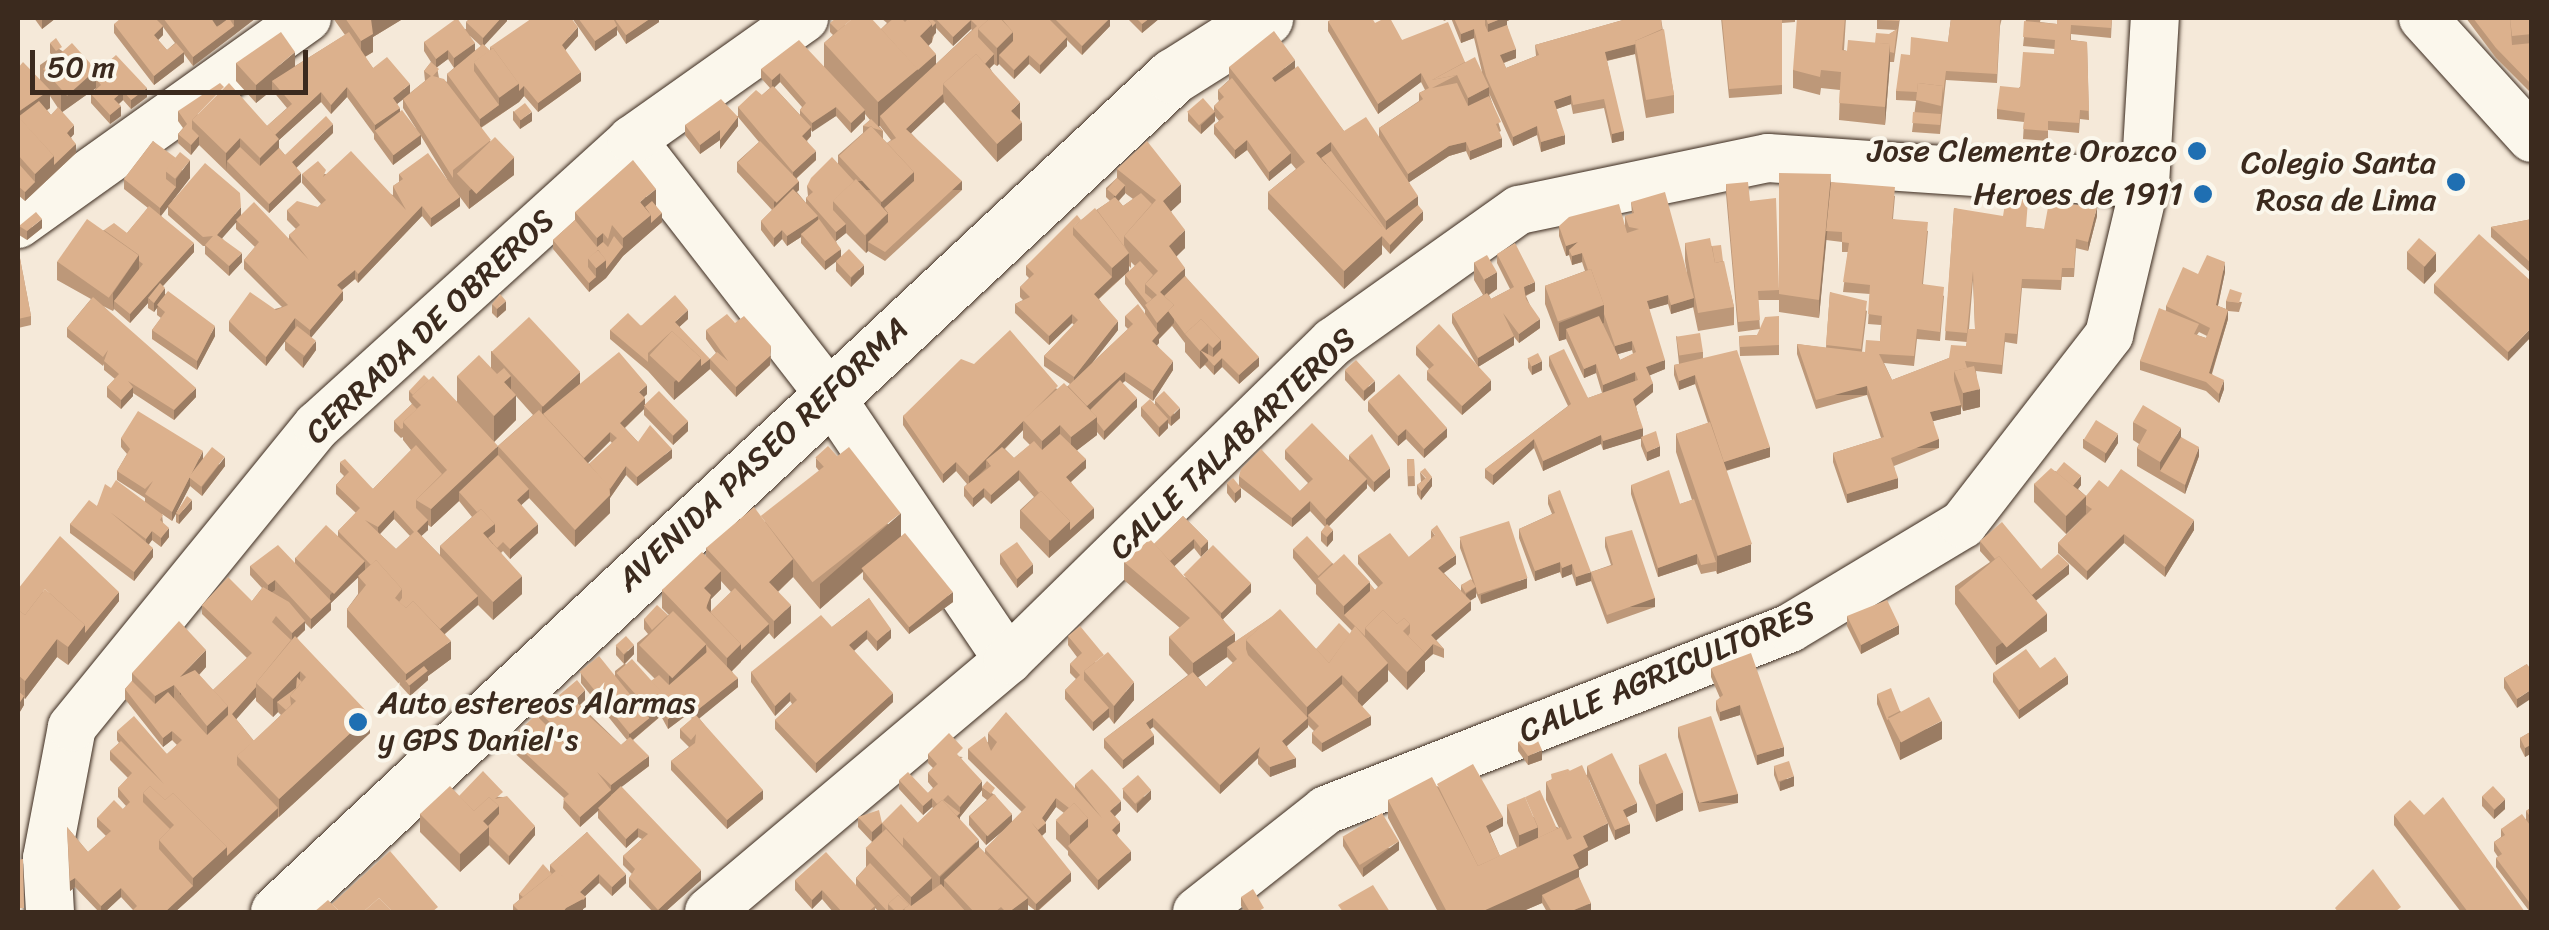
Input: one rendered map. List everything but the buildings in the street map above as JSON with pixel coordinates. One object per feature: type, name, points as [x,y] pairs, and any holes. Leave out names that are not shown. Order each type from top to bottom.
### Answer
[{"type":"main road","name":"AVENIDA PASEO REFORMA","points":[[278,912],[828,393],[1174,76],[1265,18]]},
{"type":"street","points":[[18,224],[307,18]]},
{"type":"street","name":"CERRADA DE OBREROS","points":[[50,912],[47,858],[72,727],[317,426],[632,140],[804,18]]},
{"type":"street","name":"CALLE AGRICULTORES","points":[[1197,912],[1326,810],[1790,628],[1963,524],[2109,335],[2146,184],[2155,18]]},
{"type":"street","points":[[2422,18],[2532,138]]},
{"type":"street","points":[[632,140],[828,393],[1008,660]]},
{"type":"street","name":"CALLE TALABARTEROS","points":[[732,905],[1008,660],[1333,342],[1519,210],[1768,158],[2146,184]]},
{"type":"place","name":"Jose Clemente Orozco","points":[[2197,151]]},
{"type":"place","name":"Colegio Santa Rosa de Lima","points":[[2456,182]]},
{"type":"place","name":"Heroes de 1911","points":[[2203,194]]},
{"type":"place","name":"Auto estereos Alarmas y GPS Daniel's","points":[[358,722]]}]
